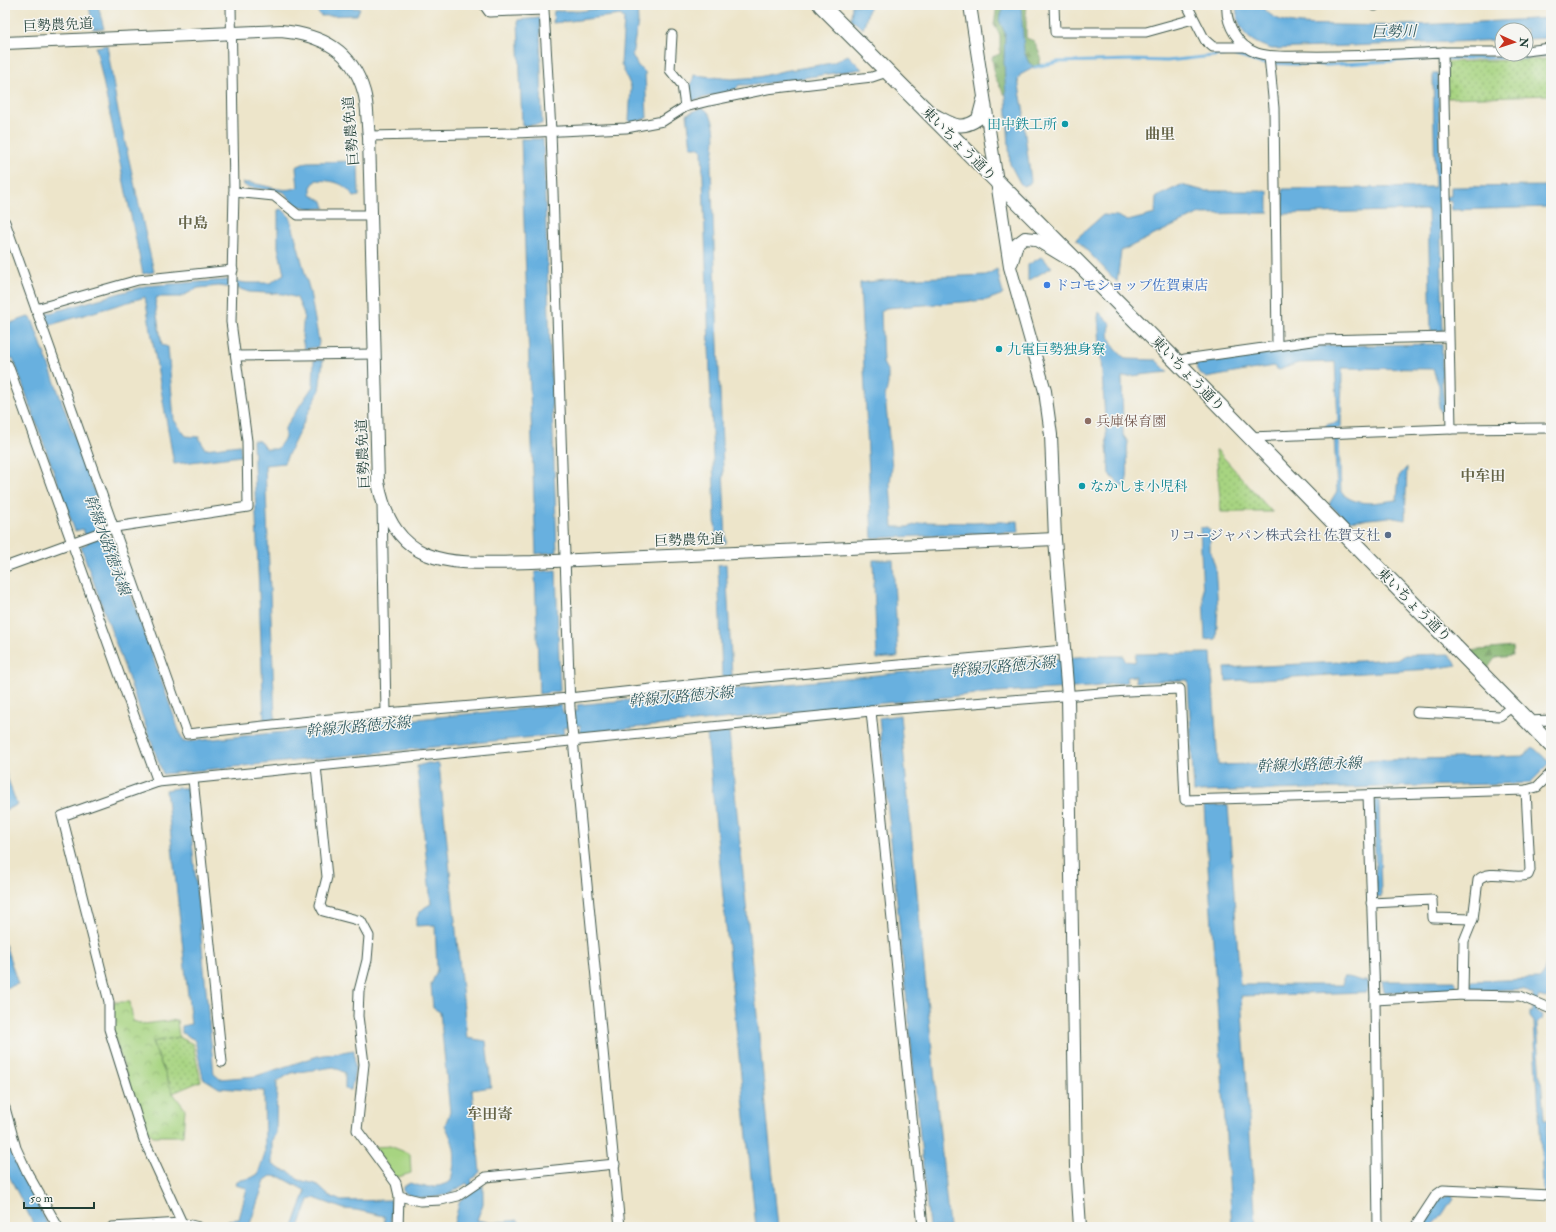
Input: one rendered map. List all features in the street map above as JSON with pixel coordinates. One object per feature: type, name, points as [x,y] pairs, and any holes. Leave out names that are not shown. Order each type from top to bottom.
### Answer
[{"type":"main road","name":"東いちょう通り","points":[[822,5],[1177,362],[1551,745]]},
{"type":"street","points":[[5,567],[111,528],[248,507],[247,441],[231,322],[234,192],[231,5]]},
{"type":"street","points":[[484,5],[489,12],[544,10],[551,132],[569,698],[620,1227]]},
{"type":"street","points":[[970,5],[1010,267],[1045,391],[1051,435],[1055,539],[1068,697],[1076,1159],[1080,1227]]},
{"type":"street","points":[[1054,5],[1055,32],[1146,32],[1193,19]]},
{"type":"street","points":[[1187,5],[1205,40],[1213,47],[1246,48]]},
{"type":"street","points":[[1227,5],[1230,27],[1246,48],[1270,61],[1322,56],[1443,57],[1494,53]]},
{"type":"street","name":"巨勢農免道","points":[[5,43],[281,31],[303,33],[328,43],[352,65],[365,93],[369,136],[378,482],[382,504],[391,522],[411,546],[433,558],[456,562],[565,560],[1055,539]]},
{"type":"street","points":[[672,35],[670,70],[682,85],[685,107]]},
{"type":"street","points":[[1534,50],[1551,48]]},
{"type":"street","points":[[1443,57],[1451,429]]},
{"type":"street","points":[[1270,61],[1274,108],[1277,345]]},
{"type":"street","points":[[369,136],[551,132],[626,128],[663,121],[685,107],[767,89],[872,77],[887,72]]},
{"type":"street","points":[[925,110],[956,126],[968,126],[978,119],[984,95]]},
{"type":"street","points":[[234,192],[274,196],[298,214],[370,215]]},
{"type":"street","points":[[5,222],[111,528],[187,734],[386,713],[569,698],[751,678],[1064,650]]},
{"type":"street","points":[[1010,267],[1017,244],[1025,238],[1035,239],[1083,267]]},
{"type":"street","points":[[36,309],[138,280],[233,274]]},
{"type":"street","points":[[1177,362],[1277,345],[1320,340],[1448,337]]},
{"type":"street","points":[[236,356],[374,354]]},
{"type":"street","points":[[5,366],[8,365],[76,540],[158,782]]},
{"type":"street","points":[[1249,437],[1451,429],[1551,428]]},
{"type":"street","points":[[382,504],[386,713]]},
{"type":"street","points":[[182,1222],[144,1140],[109,1029],[109,1002],[62,816],[158,782],[871,711],[1068,697],[1127,691],[1180,689],[1185,800],[1526,790],[1537,787],[1551,773]]},
{"type":"street","points":[[1417,712],[1500,716],[1513,706]]},
{"type":"street","points":[[871,711],[923,1227]]},
{"type":"street","points":[[1528,721],[1551,720]]},
{"type":"street","points":[[316,766],[327,877],[320,905],[323,911],[361,921],[369,936],[367,960],[359,991],[358,1016],[364,1064],[357,1130],[396,1183],[399,1196],[398,1227]]},
{"type":"street","points":[[193,779],[222,1062]]},
{"type":"street","points":[[1463,995],[1464,941],[1473,919],[1476,888],[1482,877],[1492,874],[1522,877],[1528,875],[1530,870],[1526,790]]},
{"type":"street","points":[[1368,794],[1375,1000],[1378,1227]]},
{"type":"street","points":[[1372,903],[1432,900],[1433,918],[1473,919]]},
{"type":"street","points":[[1375,1000],[1463,995],[1520,996],[1551,1009]]},
{"type":"street","points":[[5,1108],[16,1148],[28,1174],[58,1227]]},
{"type":"street","points":[[399,1196],[420,1201],[441,1200],[458,1196],[486,1177],[615,1164]]},
{"type":"street","points":[[1415,1227],[1436,1195],[1443,1190],[1547,1195]]},
{"type":"street","points":[[112,1227],[182,1222],[199,1227]]},
{"type":"green space","points":[[997,5],[1027,5],[1026,38],[1034,41],[1041,57],[1039,67],[1023,68],[1014,77],[1014,92],[1004,94],[995,77],[992,57],[1000,54],[1000,35],[994,25]]},
{"type":"green space","points":[[1534,59],[1551,59],[1551,95],[1447,98],[1446,62],[1494,61],[1494,62],[1534,62]]},
{"type":"green space","points":[[1216,449],[1272,512],[1221,512]]},
{"type":"green space","points":[[1512,647],[1513,656],[1495,658],[1486,671],[1468,651]]},
{"type":"green space","points":[[114,1002],[130,1002],[133,1021],[143,1024],[177,1020],[179,1037],[152,1042],[173,1093],[185,1109],[183,1136],[153,1136],[144,1128],[111,1027]]},
{"type":"green space","points":[[179,1037],[193,1044],[201,1081],[173,1093],[152,1041]]},
{"type":"green space","points":[[390,1146],[410,1154],[411,1173],[395,1178],[374,1147]]},
{"type":"water","points":[[89,5],[98,5],[104,29],[93,29]]},
{"type":"water","points":[[319,5],[360,8],[357,15],[321,16],[318,13]]},
{"type":"water","points":[[623,5],[637,5],[638,22],[632,55],[638,66],[645,72],[647,118],[634,123],[629,121],[631,87],[621,64],[624,19],[621,15],[553,23],[554,11],[581,11]]},
{"type":"water","points":[[852,5],[870,5],[863,29],[851,19]]},
{"type":"water","points":[[1005,5],[1021,5],[1024,52],[1029,63],[1035,67],[1020,75],[1018,80],[1024,113],[1023,119],[1031,181],[1029,184],[1023,186],[1010,164],[1004,63],[1005,33],[999,20]]},
{"type":"water","name":"巨勢川","points":[[1236,5],[1263,5],[1271,15],[1291,23],[1365,25],[1418,25],[1551,18],[1551,38],[1534,39],[1534,22],[1494,22],[1494,40],[1272,49],[1256,43],[1245,34],[1237,14]]},
{"type":"water","points":[[540,18],[542,124],[522,126],[518,20]]},
{"type":"water","points":[[107,45],[117,106],[154,272],[143,274],[96,47]]},
{"type":"water","points":[[848,55],[862,69],[755,85],[739,85],[735,90],[691,101],[687,88],[692,83],[694,75],[732,79],[759,77],[783,71],[832,63]]},
{"type":"water","points":[[1433,73],[1438,73],[1441,197],[1451,196],[1451,187],[1551,186],[1551,207],[1452,210],[1451,200],[1440,200],[1443,331],[1431,331],[1428,210],[1282,214],[1283,189],[1435,187]]},
{"type":"water","points":[[702,108],[708,112],[712,118],[715,134],[714,153],[711,167],[726,543],[716,544],[702,150],[697,147],[691,147],[687,114]]},
{"type":"water","points":[[521,139],[543,139],[557,552],[536,554]]},
{"type":"water","points":[[358,161],[359,196],[354,197],[342,185],[328,181],[316,180],[311,187],[311,195],[323,201],[325,208],[313,209],[295,205],[284,192],[247,187],[242,183],[256,184],[277,189],[291,189],[298,187],[296,167],[307,162]]},
{"type":"water","points":[[1181,185],[1205,191],[1268,191],[1268,213],[1198,214],[1121,251],[1117,282],[1076,239],[1103,215],[1117,216],[1128,221],[1155,214],[1156,197]]},
{"type":"water","points":[[282,209],[290,217],[310,292],[319,342],[318,347],[304,349],[302,336],[304,314],[297,298],[284,294],[249,292],[219,286],[198,288],[181,297],[157,297],[155,304],[162,345],[168,347],[174,420],[186,436],[199,437],[205,449],[240,445],[241,456],[174,464],[145,297],[50,325],[46,314],[145,286],[227,280],[246,283],[270,283],[284,274],[278,247],[278,210]]},
{"type":"water","points":[[1041,257],[1052,267],[1028,281],[1028,265]]},
{"type":"water","points":[[997,269],[1003,294],[987,300],[886,308],[881,311],[883,363],[888,372],[888,384],[885,397],[892,467],[890,483],[893,527],[908,527],[925,522],[974,523],[1018,521],[1019,532],[872,538],[860,283],[894,279],[986,275]]},
{"type":"water","points":[[1099,312],[1111,324],[1109,329],[1110,339],[1115,348],[1126,359],[1156,360],[1168,372],[1122,377],[1123,435],[1128,442],[1128,471],[1124,488],[1109,474],[1098,317]]},
{"type":"water","name":"幹線水路徳永線","points":[[28,317],[32,319],[105,521],[96,525],[102,538],[110,536],[183,742],[561,705],[563,713],[578,711],[577,705],[997,663],[1091,656],[1124,656],[1125,661],[1135,662],[1136,654],[1211,653],[1218,765],[1523,756],[1533,747],[1550,763],[1530,783],[1194,792],[1188,680],[1136,682],[1135,676],[1126,677],[1127,682],[1092,687],[997,692],[581,733],[580,725],[563,728],[564,734],[163,774],[81,547],[88,543],[83,529],[75,531],[13,358],[5,360],[5,325]]},
{"type":"water","points":[[1442,344],[1442,384],[1445,412],[1441,413],[1439,406],[1439,386],[1433,369],[1342,368],[1341,428],[1325,429],[1326,425],[1338,422],[1335,362],[1298,363],[1279,370],[1273,366],[1206,378],[1197,370],[1196,364],[1321,346]]},
{"type":"water","points":[[314,360],[323,360],[319,391],[284,463],[265,465],[275,719],[264,720],[253,440],[259,441],[267,449],[277,449],[285,438],[285,428],[313,386]]},
{"type":"water","points":[[1334,437],[1339,438],[1341,492],[1353,500],[1374,503],[1397,500],[1399,476],[1407,467],[1405,520],[1389,517],[1348,521],[1329,504],[1337,491]]},
{"type":"water","points":[[1207,527],[1210,531],[1210,551],[1215,566],[1218,608],[1216,639],[1205,640],[1200,528]]},
{"type":"water","points":[[873,560],[893,560],[898,657],[877,659]]},
{"type":"water","points":[[726,564],[732,676],[722,677],[718,565]]},
{"type":"water","points":[[556,570],[560,691],[539,694],[535,572]]},
{"type":"water","points":[[1449,654],[1457,665],[1432,669],[1226,681],[1225,668],[1397,659],[1405,655]]},
{"type":"water","points":[[900,715],[949,1227],[929,1227],[879,718]]},
{"type":"water","points":[[729,732],[778,1227],[756,1227],[707,735]]},
{"type":"water","points":[[428,763],[439,764],[467,1038],[486,1041],[491,1087],[472,1090],[480,1172],[471,1180],[475,1189],[483,1185],[483,1204],[477,1220],[492,1223],[518,1220],[520,1223],[481,1227],[453,1227],[460,1200],[472,1192],[467,1183],[450,1193],[436,1197],[424,1198],[412,1196],[403,1191],[403,1187],[410,1183],[430,1187],[446,1184],[451,1181],[454,1164],[452,1140],[445,1125],[450,1112],[440,1012],[433,1008],[431,985],[437,970],[435,925],[416,926],[417,918],[420,912],[431,904],[417,766]]},
{"type":"water","points":[[5,771],[17,805],[5,810]]},
{"type":"water","points":[[187,788],[214,1074],[220,1079],[256,1076],[318,1056],[354,1050],[355,1070],[351,1090],[345,1089],[345,1073],[334,1067],[292,1073],[277,1081],[276,1133],[272,1140],[272,1164],[282,1170],[290,1172],[299,1180],[316,1184],[328,1195],[341,1201],[391,1200],[391,1227],[385,1227],[384,1216],[344,1209],[314,1198],[309,1200],[299,1227],[293,1227],[306,1191],[281,1177],[271,1176],[265,1180],[250,1224],[247,1227],[226,1227],[228,1220],[239,1219],[247,1188],[235,1185],[236,1181],[251,1178],[258,1174],[265,1153],[264,1091],[219,1088],[203,1078],[195,1040],[182,1033],[182,1026],[191,1024],[166,790]]},
{"type":"water","points":[[1376,800],[1379,801],[1381,897],[1376,896],[1374,802]]},
{"type":"water","points":[[1228,805],[1240,985],[1343,985],[1343,977],[1347,977],[1367,981],[1369,987],[1366,992],[1241,996],[1256,1227],[1232,1227],[1204,806]]},
{"type":"water","points":[[1551,942],[1551,990],[1547,998],[1539,996],[1537,1000],[1537,1012],[1542,1015],[1541,1020],[1537,1024],[1544,1119],[1551,1119],[1551,1125],[1546,1125],[1551,1189],[1551,1227],[1549,1227],[1543,1184],[1534,1022],[1530,1017],[1530,1012],[1533,1012],[1533,995],[1523,989],[1470,991],[1471,981],[1539,979],[1543,976]]},
{"type":"water","points":[[5,944],[18,984],[5,988]]},
{"type":"water","points":[[1382,981],[1455,981],[1457,990],[1384,992]]},
{"type":"water","points":[[5,1142],[49,1227],[35,1227],[5,1168]]},
{"type":"water","points":[[1452,1194],[1453,1198],[1442,1215],[1430,1227],[1420,1227],[1439,1200]]},
{"type":"waterway","points":[[1035,67],[1058,62],[1131,60],[1167,61],[1231,54],[1260,63],[1328,65],[1423,59],[1527,57],[1551,54]]},
{"type":"place","name":"田中鉄工所","points":[[1065,124]]},
{"type":"place","name":"ドコモショップ佐賀東店","points":[[1047,285]]},
{"type":"place","name":"九電巨勢独身寮","points":[[999,349]]},
{"type":"place","name":"兵庫保育園","points":[[1088,421]]},
{"type":"place","name":"なかしま小児科","points":[[1082,486]]},
{"type":"place","name":"リコージャパン株式会社 佐賀支社","points":[[1388,535]]},
{"type":"district","name":"曲里","points":[[1160,134]]},
{"type":"district","name":"中島","points":[[193,223]]},
{"type":"district","name":"中牟田","points":[[1483,476]]},
{"type":"district","name":"牟田寄","points":[[490,1114]]}]
